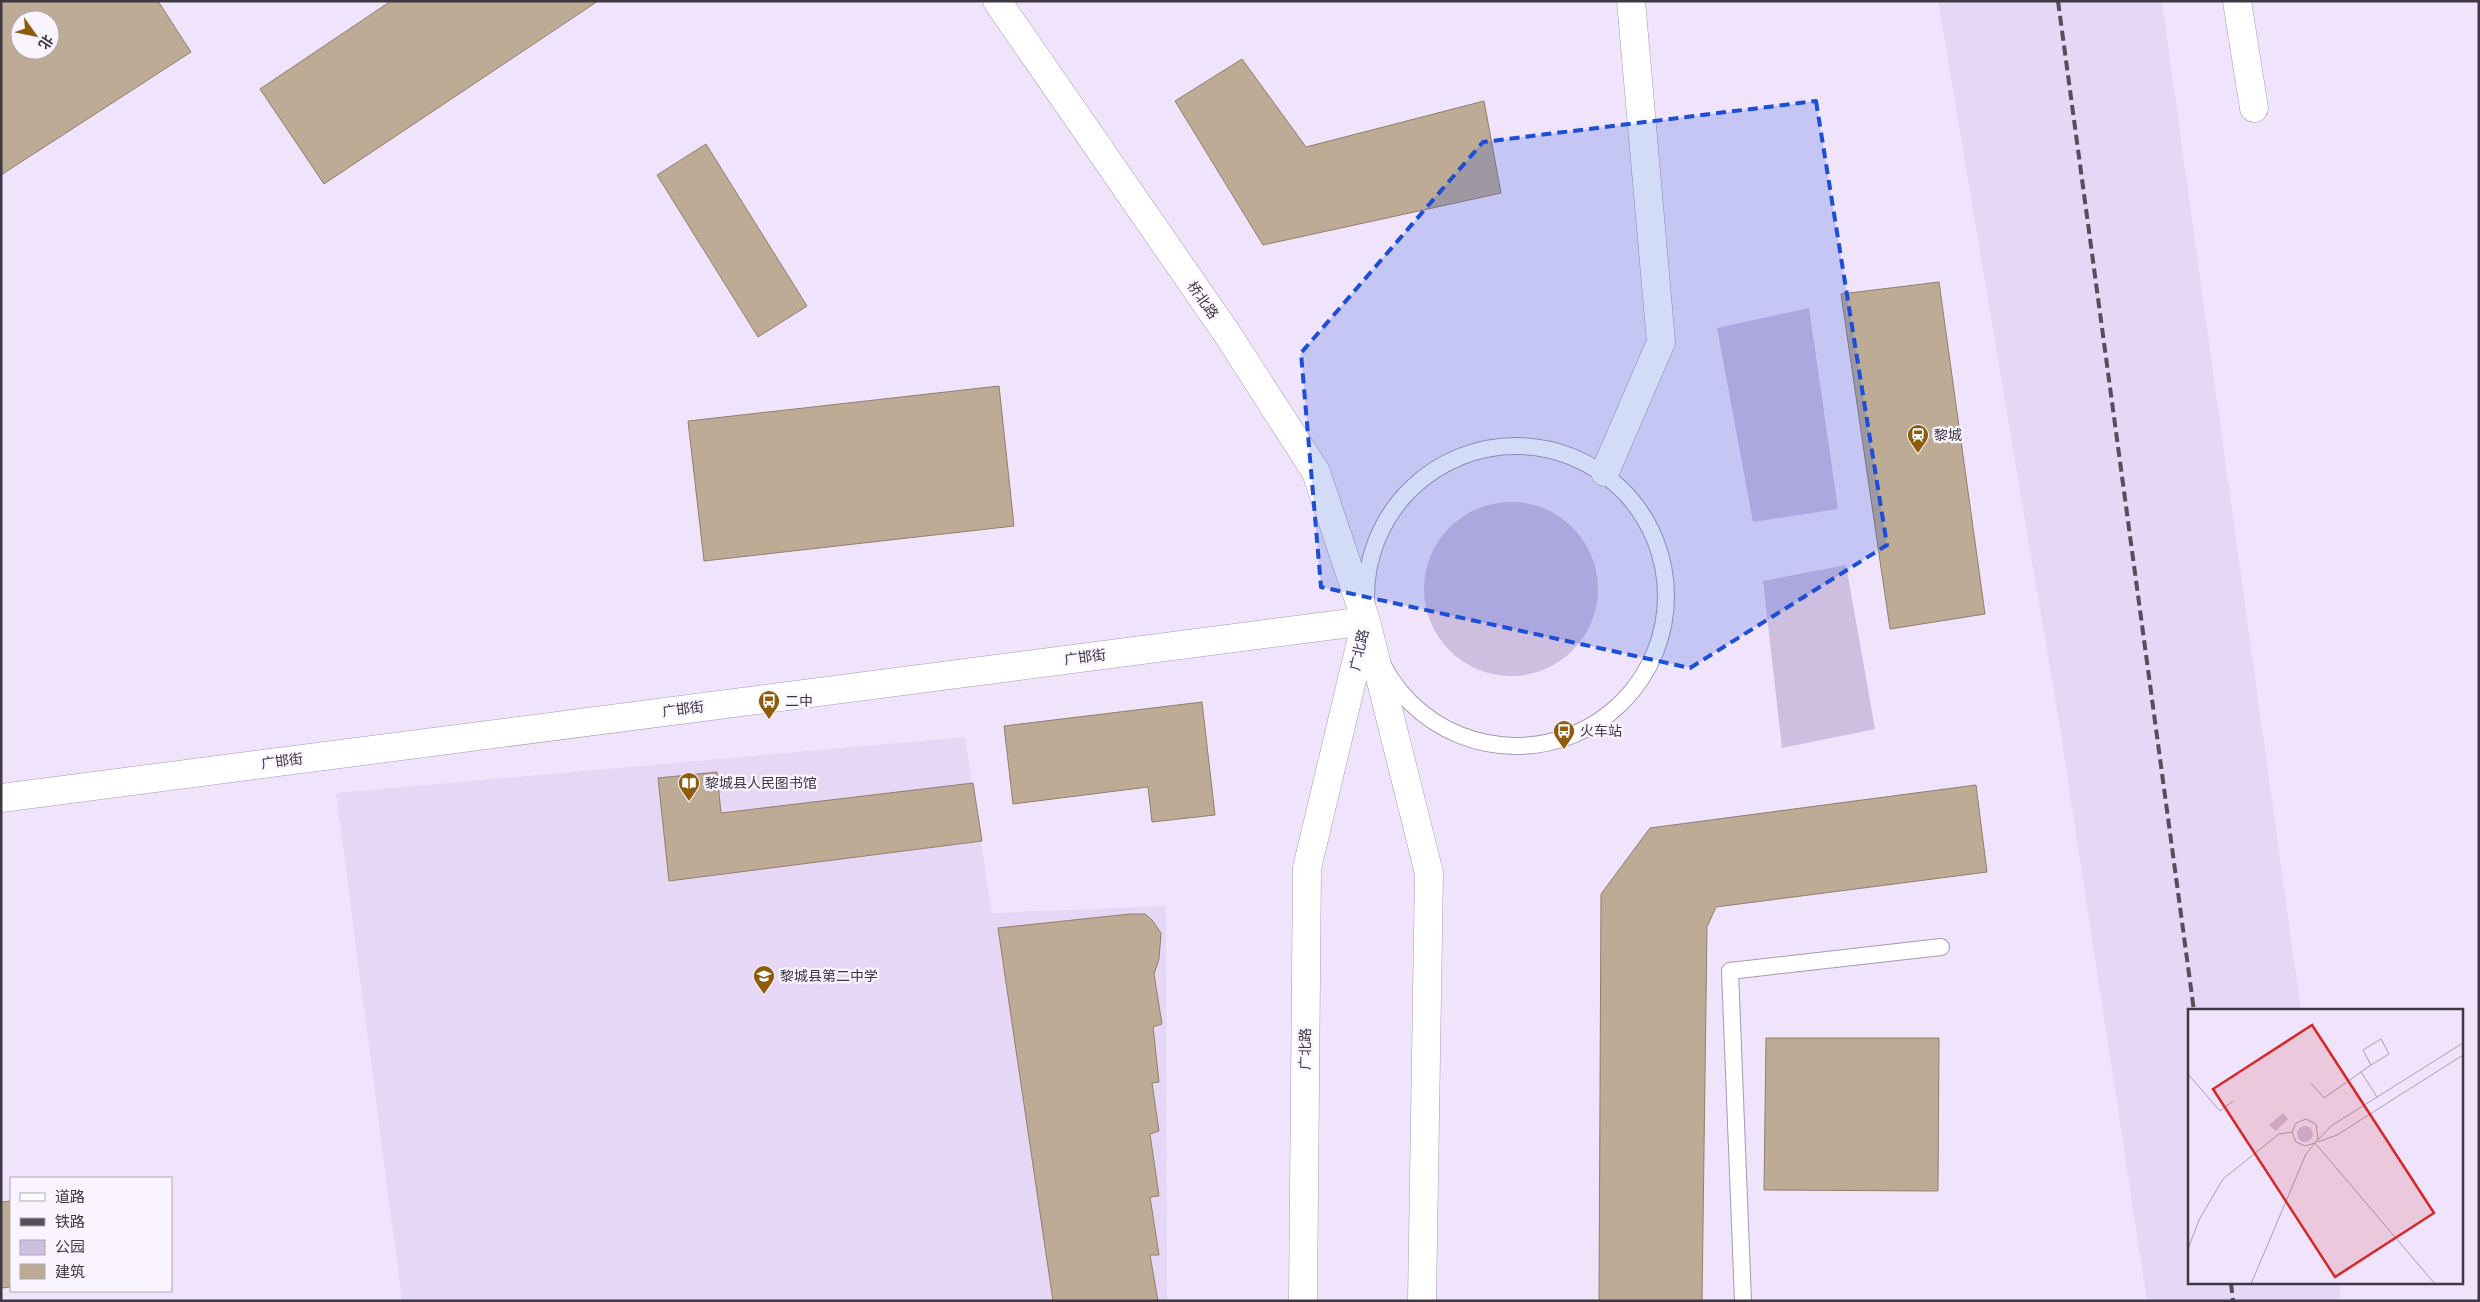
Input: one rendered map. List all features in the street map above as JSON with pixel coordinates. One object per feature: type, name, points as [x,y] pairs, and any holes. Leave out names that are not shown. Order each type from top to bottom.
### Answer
[{"type":"street","name":"桥北路","points":[[997,1],[1228,336],[1316,472],[1366,621]]},
{"type":"street","points":[[1605,472],[1661,342],[1631,1]]},
{"type":"street","points":[[2237,1],[2254,108]]},
{"type":"street","name":"广邯街","points":[[1,798],[1366,621]]},
{"type":"street","name":"广北路","points":[[1303,1301],[1307,868],[1366,621]]},
{"type":"street","name":"广北路","points":[[1366,621],[1429,873],[1422,1301]]},
{"type":"lane","points":[[1492,446],[1551,448],[1605,472],[1645,516],[1666,572],[1664,631],[1640,685],[1596,726],[1540,747],[1481,745],[1427,721],[1387,677],[1366,621],[1368,562],[1392,508],[1436,467],[1492,446]]},
{"type":"lane","points":[[1743,1301],[1730,971],[1941,947]]},
{"type":"highlighted area","points":[[1816,101],[1887,545],[1690,668],[1321,587],[1301,353],[1483,142]]},
{"type":"shaded area","points":[[1938,1],[2162,1],[2301,1009],[2188,1009],[2188,1284],[2339,1284],[2341,1301],[2147,1301],[2061,735]]},
{"type":"shaded area","name":"黎城县第二中学","points":[[965,737],[992,913],[1166,906],[1167,1301],[402,1301],[336,793]]},
{"type":"green space","points":[[1809,308],[1838,509],[1753,522],[1717,328]]},
{"type":"green space","points":[[1520,502],[1544,508],[1560,516],[1573,527],[1584,540],[1592,556],[1597,572],[1597,606],[1592,622],[1584,638],[1573,651],[1560,662],[1536,673],[1520,676],[1502,676],[1486,673],[1462,662],[1438,638],[1425,606],[1424,580],[1427,564],[1438,540],[1462,516],[1494,503]]},
{"type":"green space","points":[[1846,565],[1875,729],[1782,748],[1763,581]]},
{"type":"building","points":[[1,1],[158,1],[191,52],[1,175]]},
{"type":"building","points":[[391,1],[598,1],[324,184],[260,89]]},
{"type":"building","points":[[1242,59],[1306,147],[1484,101],[1501,193],[1263,245],[1175,101]]},
{"type":"building","points":[[706,144],[807,306],[758,337],[657,175]]},
{"type":"building","points":[[1939,282],[1985,614],[1890,629],[1841,294]]},
{"type":"building","points":[[999,386],[1014,526],[704,561],[688,421]]},
{"type":"building","points":[[1202,702],[1215,815],[1152,822],[1148,787],[1013,804],[1004,726]]},
{"type":"building","points":[[717,772],[721,813],[973,783],[982,841],[669,881],[658,778]]},
{"type":"building","points":[[1976,785],[1987,872],[1716,907],[1707,927],[1702,1301],[1599,1301],[1601,894],[1650,828]]},
{"type":"building","points":[[1145,914],[1161,933],[1159,959],[1154,974],[1162,1024],[1153,1027],[1159,1082],[1152,1083],[1159,1131],[1150,1134],[1159,1196],[1150,1197],[1159,1255],[1150,1255],[1158,1301],[1053,1301],[998,928]]},
{"type":"building","points":[[1766,1038],[1939,1038],[1938,1191],[1764,1190]]},
{"type":"building","points":[[10,1201],[10,1287],[1,1288],[1,1202]]},
{"type":"railway","points":[[2058,1],[2194,1009]]},
{"type":"railway","points":[[2231,1284],[2233,1301]]},
{"type":"place","name":"黎城","points":[[1918,454]]},
{"type":"place","name":"二中","points":[[769,720]]},
{"type":"place","name":"火车站","points":[[1564,750]]},
{"type":"place","name":"黎城县人民图书馆","points":[[689,802]]},
{"type":"place","name":"黎城县第二中学","points":[[764,995]]}]
